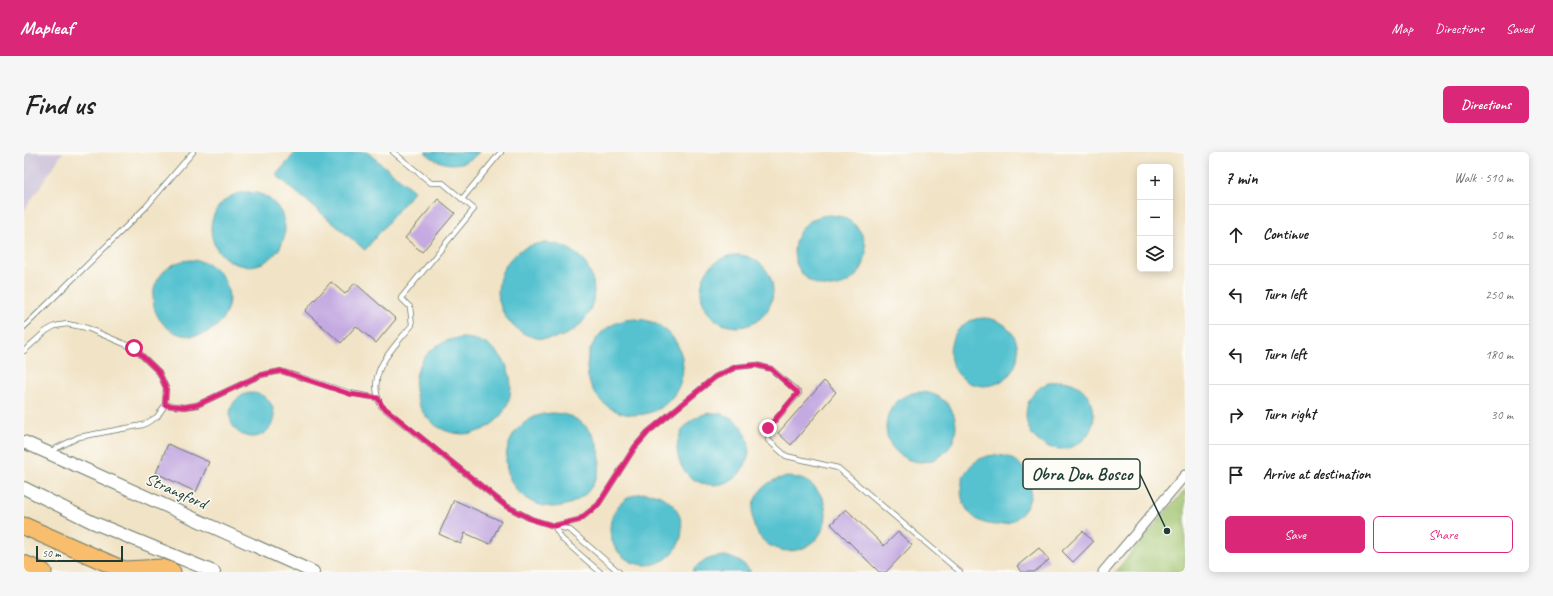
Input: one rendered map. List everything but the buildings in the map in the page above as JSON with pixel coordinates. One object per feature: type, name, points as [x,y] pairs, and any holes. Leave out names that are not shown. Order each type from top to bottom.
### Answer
[{"type":"highway","points":[[24,526],[126,571],[162,568],[172,572]]},
{"type":"highway","points":[[24,564],[43,572]]},
{"type":"street","name":"Strangford","points":[[24,442],[313,572]]},
{"type":"street","points":[[1103,572],[1185,475]]},
{"type":"street","points":[[24,488],[92,522],[214,572]]},
{"type":"lane","points":[[24,327],[145,208],[193,152]]},
{"type":"lane","points":[[393,152],[431,183],[443,183],[474,209],[401,298],[410,307],[412,325],[381,365],[377,377],[378,398],[382,406],[506,506],[531,519],[570,530],[619,572]]},
{"type":"lane","points":[[462,199],[501,152]]},
{"type":"lane","points":[[24,351],[46,331],[54,326],[67,324],[87,328],[134,348],[159,372],[166,388],[165,405],[157,417],[143,425],[79,437],[47,453]]},
{"type":"lane","points":[[554,526],[579,520],[598,505],[635,447],[648,432],[715,377],[736,367],[756,365],[771,369],[798,393],[768,428],[768,440],[786,456],[838,468],[953,570],[960,572]]},
{"type":"lane","points":[[165,405],[184,407],[197,405],[261,375],[281,371],[350,394],[378,398]]},
{"type":"lane","points":[[554,526],[562,539],[600,572]]},
{"type":"shaded area","points":[[24,152],[63,152],[24,211]]},
{"type":"green space","points":[[1185,490],[1185,572],[1115,572]]},
{"type":"water","points":[[296,152],[367,152],[414,191],[365,250],[276,175]]},
{"type":"water","points":[[425,152],[479,152],[466,161],[452,164],[438,161]]},
{"type":"water","points":[[248,192],[269,198],[279,208],[285,229],[279,250],[269,260],[248,266],[227,260],[217,250],[211,229],[217,208],[227,198]]},
{"type":"water","points":[[823,215],[837,215],[856,225],[866,244],[866,258],[856,277],[837,287],[823,287],[804,277],[794,258],[794,244],[804,225]]},
{"type":"water","points":[[546,243],[564,247],[573,251],[580,257],[586,264],[590,273],[594,291],[590,309],[586,318],[580,325],[573,331],[564,335],[546,339],[528,335],[519,331],[512,325],[506,318],[502,309],[498,291],[502,273],[506,264],[512,257],[519,251],[528,247]]},
{"type":"water","points":[[730,255],[744,255],[763,265],[773,284],[773,298],[763,317],[744,327],[730,327],[711,317],[701,298],[701,284],[711,265]]},
{"type":"water","points":[[191,260],[205,263],[218,271],[226,284],[229,298],[226,312],[218,325],[205,333],[191,336],[177,333],[164,325],[156,312],[153,298],[156,284],[164,271],[177,263]]},
{"type":"water","points":[[984,318],[997,321],[1008,328],[1015,339],[1018,352],[1015,365],[1008,376],[997,383],[984,386],[971,383],[960,376],[953,365],[950,352],[953,339],[960,328],[971,321]]},
{"type":"water","points":[[635,319],[653,323],[662,327],[669,333],[675,340],[679,349],[683,367],[679,385],[675,394],[669,401],[662,407],[653,411],[635,415],[617,411],[608,407],[601,401],[595,394],[591,385],[587,367],[591,349],[595,340],[601,333],[608,327],[617,323]]},
{"type":"water","points":[[463,338],[481,342],[490,346],[497,352],[503,359],[507,368],[511,386],[507,404],[503,413],[497,420],[490,426],[481,430],[463,434],[445,430],[436,426],[429,420],[423,413],[419,404],[415,386],[419,368],[423,359],[429,352],[436,346],[445,342]]},
{"type":"water","points":[[1060,381],[1073,384],[1084,391],[1091,402],[1094,415],[1091,428],[1084,439],[1073,446],[1060,449],[1047,446],[1036,439],[1029,428],[1026,415],[1029,402],[1036,391],[1047,384]]},
{"type":"water","points":[[921,392],[934,395],[946,402],[953,414],[956,427],[953,440],[946,452],[934,459],[921,462],[908,459],[896,452],[889,440],[886,427],[889,414],[896,402],[908,395]]},
{"type":"water","points":[[252,393],[264,397],[270,403],[274,415],[270,427],[264,433],[252,437],[240,433],[234,427],[230,415],[234,403],[240,397]]},
{"type":"water","points":[[553,413],[571,416],[586,427],[597,442],[600,460],[597,478],[586,493],[571,504],[553,507],[535,504],[520,493],[509,478],[506,460],[509,442],[520,427],[535,416]]},
{"type":"water","points":[[706,413],[720,413],[739,423],[749,442],[749,456],[739,475],[720,485],[706,485],[687,475],[677,456],[677,442],[687,423]]},
{"type":"water","points":[[989,455],[1003,455],[1016,460],[1026,470],[1031,483],[1031,497],[1026,510],[1016,520],[1003,525],[989,525],[976,520],[966,510],[961,497],[961,483],[966,470],[976,460]]},
{"type":"water","points":[[789,477],[803,480],[815,488],[823,500],[826,514],[823,528],[815,540],[803,548],[789,551],[775,548],[763,540],[755,528],[752,514],[755,500],[763,488],[775,480]]},
{"type":"water","points":[[639,493],[653,493],[660,495],[672,503],[680,515],[682,529],[680,543],[672,555],[660,563],[653,565],[639,565],[632,563],[620,555],[612,543],[610,536],[610,522],[612,515],[620,503],[632,495]]},
{"type":"water","points":[[725,556],[740,562],[751,572],[692,572],[698,565],[706,560]]},
{"type":"place","name":"Obra Don Bosco","points":[[1167,531]]},
{"type":"route","points":[[134,348],[159,372],[166,388],[165,405],[173,407],[197,405],[261,375],[281,371],[350,394],[378,398],[382,406],[506,506],[531,519],[554,526],[579,520],[598,505],[635,447],[648,432],[715,377],[736,367],[756,365],[771,369],[798,393],[768,428]]}]
